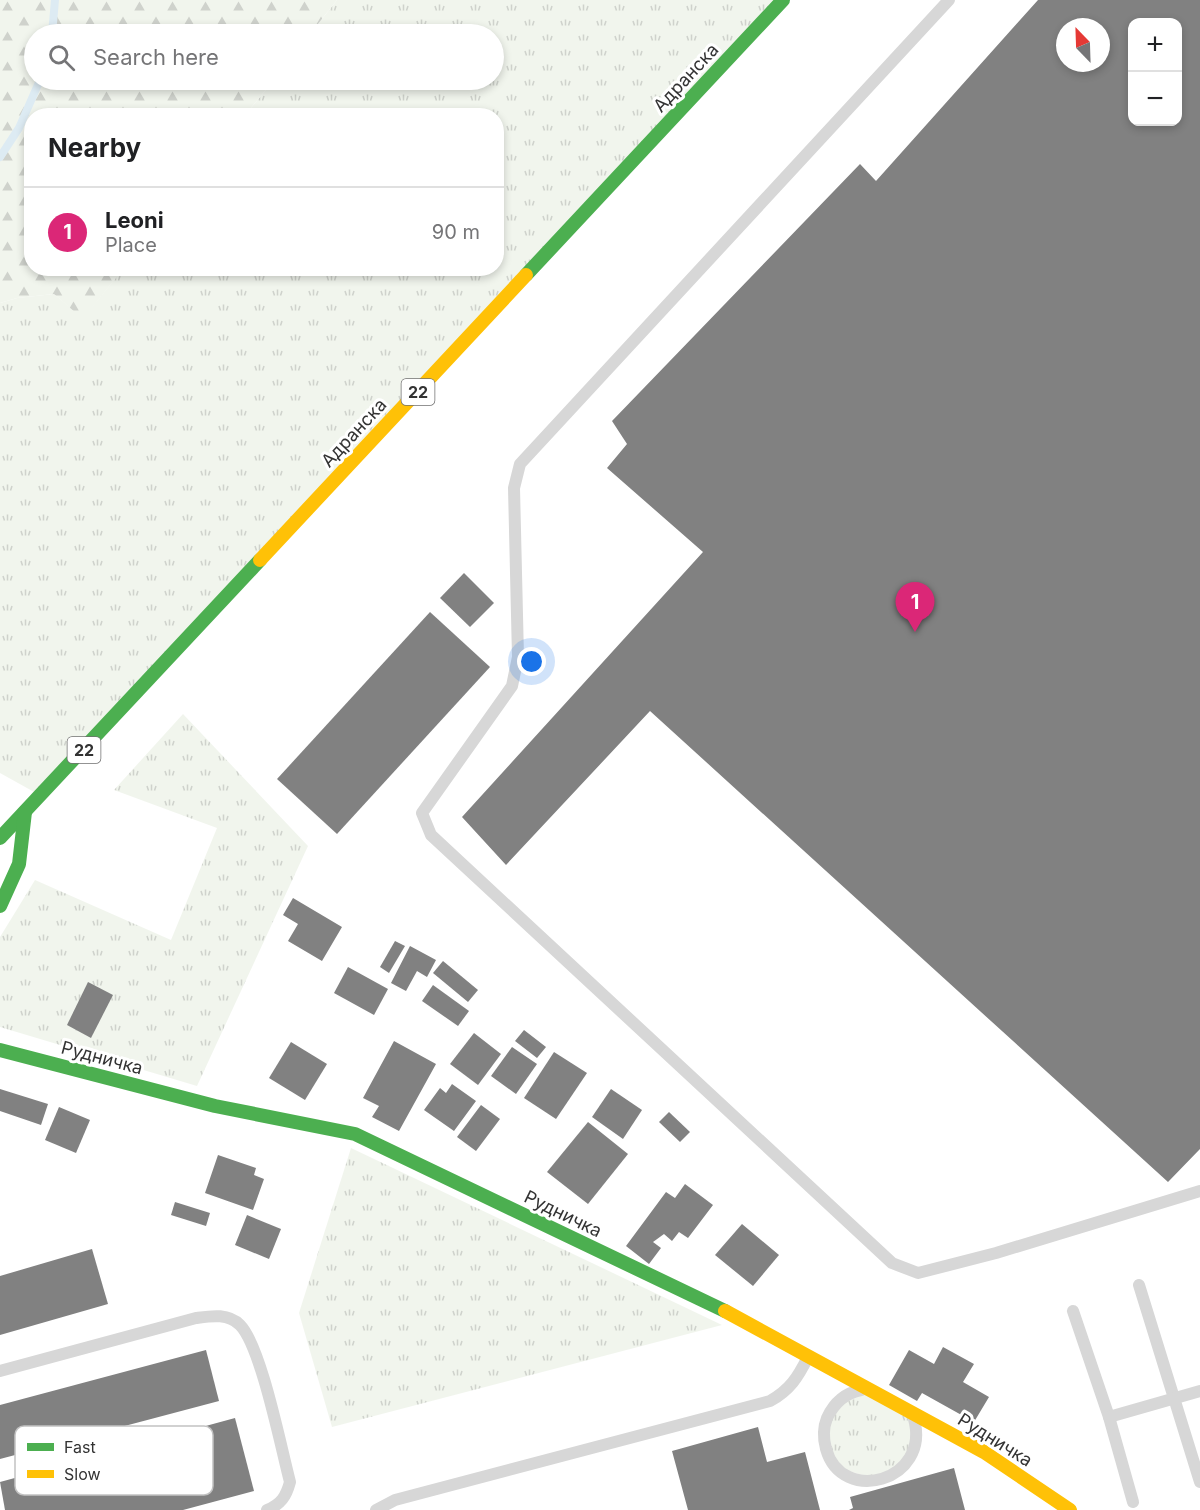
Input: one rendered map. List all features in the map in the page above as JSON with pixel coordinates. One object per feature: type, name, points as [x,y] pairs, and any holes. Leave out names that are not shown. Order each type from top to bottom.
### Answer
[{"type":"street","name":"Адранска","points":[[0,838],[783,0]]},
{"type":"street","points":[[0,906],[19,864],[25,812]]},
{"type":"street","name":"Рудничка","points":[[0,1050],[215,1106],[355,1134],[743,1320],[984,1452],[1070,1510]]},
{"type":"lane","points":[[950,0],[520,465],[514,488],[518,657],[512,686],[422,813],[431,835],[892,1263],[918,1273],[996,1253],[1200,1191]]},
{"type":"lane","points":[[1139,1285],[1200,1482]]},
{"type":"lane","points":[[1073,1311],[1109,1418],[1133,1502]]},
{"type":"lane","points":[[0,1371],[196,1317],[220,1315],[238,1323],[256,1354],[290,1482],[287,1494],[279,1505],[267,1510]]},
{"type":"lane","points":[[376,1510],[395,1500],[770,1401],[787,1392],[809,1356]]},
{"type":"lane","points":[[823,1364],[833,1379],[836,1394],[825,1424],[824,1440],[828,1455],[837,1468],[850,1477],[865,1481],[881,1480],[896,1474],[907,1464],[914,1451],[917,1436],[915,1421],[910,1412]]},
{"type":"lane","points":[[831,1409],[842,1398],[855,1391],[868,1388]]},
{"type":"lane","points":[[1109,1418],[1200,1391]]},
{"type":"lane","points":[[914,1451],[937,1436],[951,1434]]},
{"type":"green space","points":[[0,0],[337,0],[318,24],[24,24],[24,90],[266,90],[251,108],[24,108],[24,276],[117,276],[83,319],[54,294],[17,298],[0,303]]},
{"type":"green space","points":[[337,0],[784,0],[36,793],[0,773],[0,303],[17,298],[54,294],[83,318],[117,276],[504,276],[504,108],[251,108],[266,90],[504,90],[504,24],[318,24]]},
{"type":"green space","points":[[183,714],[308,846],[197,1086],[0,1027],[0,937],[35,880],[171,940],[217,828],[114,790]]},
{"type":"green space","points":[[351,1148],[722,1325],[332,1427],[299,1313]]},
{"type":"green space","points":[[855,1391],[910,1411],[914,1451],[881,1480],[837,1468],[825,1424]]},
{"type":"building","points":[[1038,0],[1200,0],[1200,1149],[1168,1182],[650,711],[506,865],[462,817],[703,552],[607,468],[627,444],[612,421],[860,164],[876,181]]},
{"type":"building","points":[[464,573],[494,603],[470,627],[440,598]]},
{"type":"building","points":[[430,612],[490,667],[337,834],[277,779]]},
{"type":"building","points":[[293,898],[342,927],[322,961],[288,941],[298,924],[283,915]]},
{"type":"building","points":[[395,941],[405,946],[389,973],[380,967]]},
{"type":"building","points":[[410,946],[436,960],[427,977],[417,971],[406,991],[391,983]]},
{"type":"building","points":[[443,961],[478,990],[468,1002],[433,973]]},
{"type":"building","points":[[348,967],[388,989],[374,1015],[334,993]]},
{"type":"building","points":[[88,982],[113,995],[91,1038],[67,1025]]},
{"type":"building","points":[[433,985],[469,1011],[458,1026],[422,1001]]},
{"type":"building","points":[[524,1030],[546,1047],[537,1058],[515,1041]]},
{"type":"building","points":[[474,1033],[501,1054],[478,1085],[450,1064]]},
{"type":"building","points":[[394,1041],[436,1064],[399,1131],[372,1117],[379,1106],[363,1098]]},
{"type":"building","points":[[291,1042],[327,1064],[305,1100],[269,1078]]},
{"type":"building","points":[[512,1047],[537,1064],[516,1094],[491,1076]]},
{"type":"building","points":[[554,1052],[587,1073],[556,1119],[524,1098]]},
{"type":"building","points":[[452,1084],[476,1101],[454,1131],[424,1110],[440,1088],[446,1093]]},
{"type":"building","points":[[0,1089],[48,1104],[41,1125],[0,1111]]},
{"type":"building","points":[[611,1089],[642,1110],[623,1139],[592,1117]]},
{"type":"building","points":[[481,1105],[500,1119],[476,1151],[457,1137]]},
{"type":"building","points":[[59,1107],[90,1120],[76,1153],[45,1140]]},
{"type":"building","points":[[669,1112],[690,1132],[680,1142],[659,1122]]},
{"type":"building","points":[[588,1122],[628,1154],[588,1204],[547,1172]]},
{"type":"building","points":[[218,1155],[256,1168],[254,1175],[264,1179],[253,1210],[205,1193]]},
{"type":"building","points":[[685,1184],[713,1205],[688,1238],[679,1232],[672,1241],[664,1234],[653,1242],[661,1248],[649,1264],[626,1246],[666,1192],[675,1198]]},
{"type":"building","points":[[175,1202],[210,1213],[206,1226],[171,1215]]},
{"type":"building","points":[[247,1215],[281,1229],[269,1259],[235,1245]]},
{"type":"building","points":[[742,1224],[779,1255],[753,1286],[715,1255]]},
{"type":"building","points":[[92,1249],[108,1304],[0,1335],[0,1276]]},
{"type":"building","points":[[943,1347],[974,1364],[963,1382],[989,1397],[974,1422],[922,1393],[917,1401],[889,1385],[909,1350],[934,1364]]},
{"type":"building","points":[[206,1350],[219,1401],[125,1426],[15,1426],[15,1455],[0,1459],[0,1405]]},
{"type":"building","points":[[235,1418],[254,1491],[183,1510],[5,1510],[0,1482],[15,1478],[15,1495],[213,1495],[213,1426],[206,1426]]},
{"type":"building","points":[[758,1427],[767,1462],[805,1452],[820,1510],[688,1510],[672,1451]]},
{"type":"building","points":[[954,1468],[965,1510],[849,1510],[853,1508],[850,1497]]},
{"type":"waterway","points":[[53,24],[55,0]]},
{"type":"waterway","points":[[28,108],[36,90]]},
{"type":"waterway","points":[[0,157],[24,117]]},
{"type":"traffic: fast","points":[[526,275],[783,0]]},
{"type":"traffic: fast","points":[[0,838],[260,560]]},
{"type":"traffic: fast","points":[[0,906],[19,864],[25,812]]},
{"type":"traffic: fast","points":[[0,1050],[215,1106],[355,1134],[725,1311]]},
{"type":"traffic: slow","points":[[260,560],[526,275]]},
{"type":"traffic: slow","points":[[725,1311],[984,1452],[1070,1510]]},
{"type":"place","name":"Leoni","points":[[915,632]]}]
